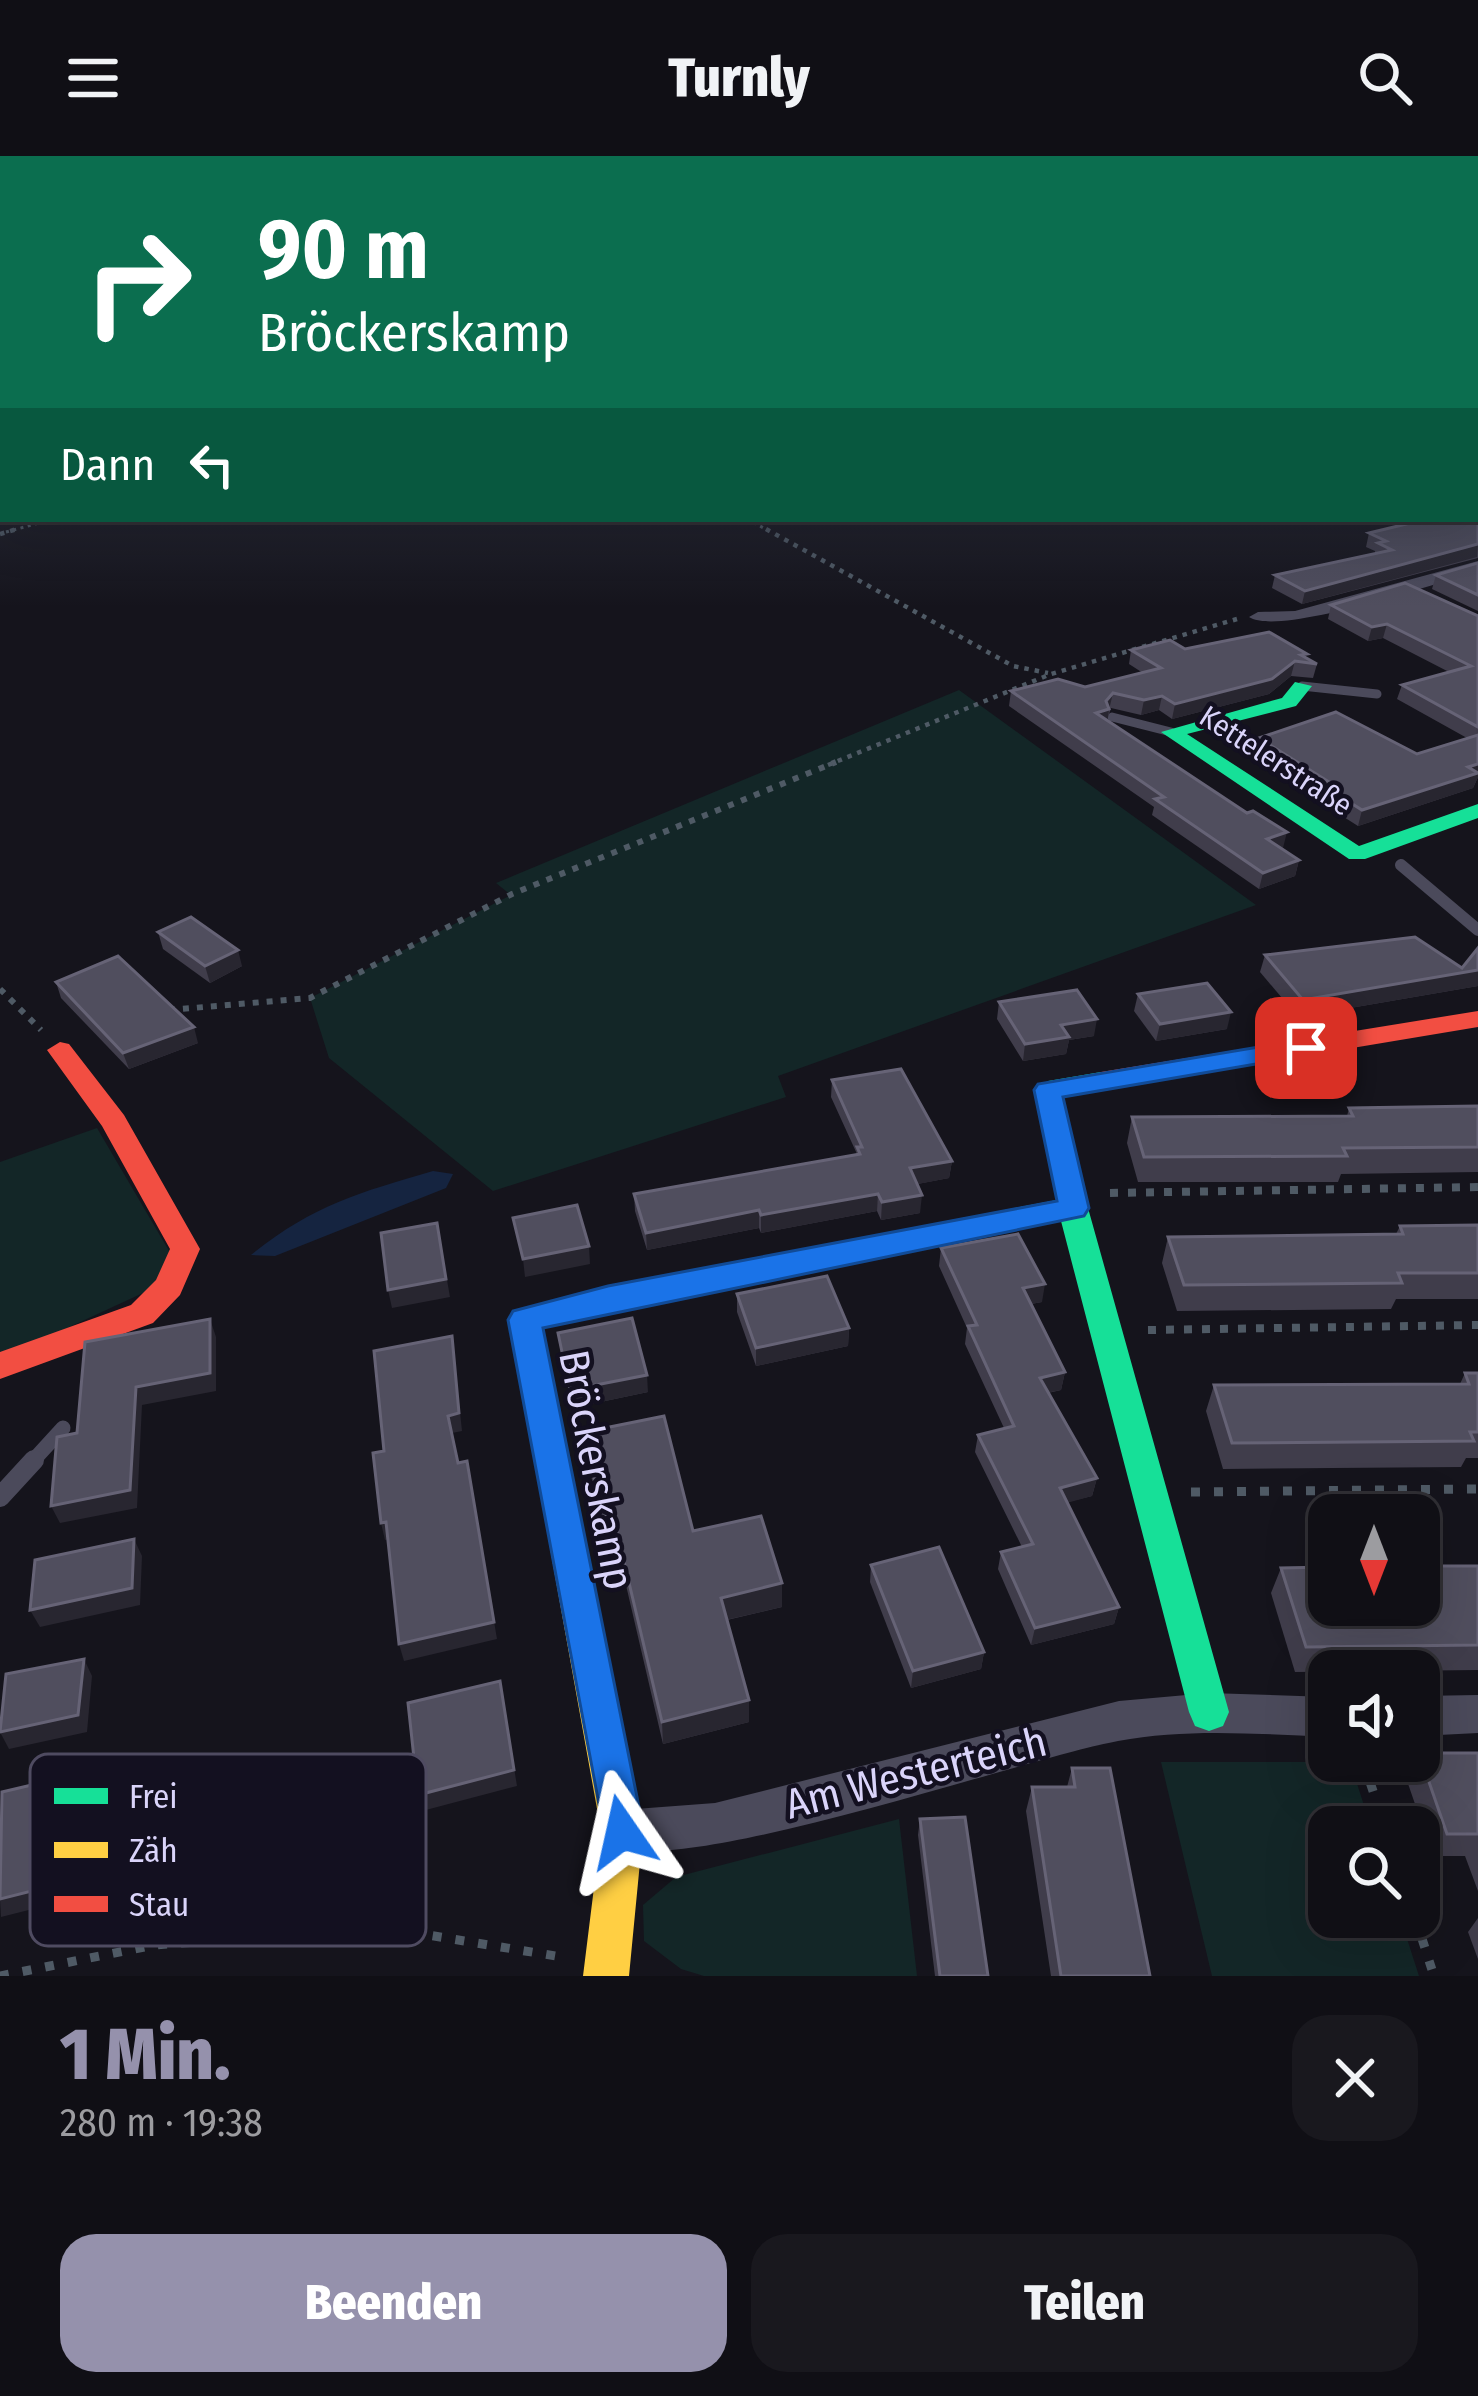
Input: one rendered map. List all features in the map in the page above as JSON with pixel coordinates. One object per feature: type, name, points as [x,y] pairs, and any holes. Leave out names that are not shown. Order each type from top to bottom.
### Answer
[{"type":"street","points":[[1258,617],[1296,616],[1478,566]]},
{"type":"street","points":[[1405,587],[1423,596]]},
{"type":"street","name":"Kettelerstraße","points":[[1171,732],[1289,702],[1302,686]]},
{"type":"street","name":"Kettelerstraße","points":[[1171,732],[1358,854],[1478,811]]},
{"type":"street","points":[[1209,1712],[1073,1208],[1048,1090],[1478,1019]]},
{"type":"street","points":[[0,1366],[142,1314],[170,1287],[185,1249],[114,1122],[60,1050]]},
{"type":"street","name":"Bröckerskamp","points":[[607,1970],[622,1832],[525,1320],[608,1298],[1073,1208]]},
{"type":"street","name":"Am Westerteich","points":[[622,1832],[715,1824],[1119,1720],[1209,1712],[1308,1716]]},
{"type":"street","points":[[1440,1715],[1478,1714]]},
{"type":"lane","points":[[1302,686],[1377,694]]},
{"type":"lane","points":[[1112,717],[1171,732]]},
{"type":"lane","points":[[1401,865],[1478,930]]},
{"type":"lane","points":[[0,1497],[63,1428]]},
{"type":"path","points":[[0,534],[43,522]]},
{"type":"path","points":[[751,522],[1013,666],[1052,674]]},
{"type":"path","points":[[153,1011],[310,998],[512,894],[1052,674],[1226,619],[1258,617]]},
{"type":"path","points":[[0,988],[60,1050]]},
{"type":"path","points":[[1073,1208],[1089,1193],[1478,1187]]},
{"type":"path","points":[[1108,1331],[1478,1325]]},
{"type":"path","points":[[1151,1492],[1478,1489]]},
{"type":"path","points":[[426,1936],[607,1970]]},
{"type":"path","points":[[1422,1938],[1434,1976]]},
{"type":"path","points":[[0,1976],[154,1946]]},
{"type":"green space","points":[[959,690],[1256,905],[778,1076],[786,1097],[493,1191],[329,1058],[310,998],[511,895],[496,883]]},
{"type":"green space","points":[[97,1128],[172,1256],[156,1287],[0,1359],[0,1162]]},
{"type":"green space","points":[[1161,1762],[1308,1762],[1308,1782],[1356,1782],[1364,1806],[1308,1806],[1308,1938],[1407,1938],[1419,1976],[1212,1976]]},
{"type":"green space","points":[[899,1819],[917,1976],[704,1976],[681,1969],[644,1941],[643,1905],[676,1877]]},
{"type":"water","points":[[433,1171],[453,1174],[446,1188],[275,1256],[251,1255],[337,1202]]},
{"type":"building","points":[[1415,522],[1478,522],[1478,544],[1305,591],[1275,575],[1392,550],[1378,543],[1386,541],[1369,533]]},
{"type":"building","points":[[1478,563],[1478,595],[1436,575]]},
{"type":"building","points":[[1405,583],[1478,616],[1478,727],[1402,685],[1471,666],[1387,624],[1372,627],[1331,605]]},
{"type":"building","points":[[1269,632],[1317,664],[1295,661],[1272,679],[1175,704],[1162,696],[1144,700],[1113,693],[1106,701],[1109,709],[1096,713],[1247,813],[1253,811],[1287,832],[1267,839],[1299,860],[1263,873],[1155,799],[1164,797],[1011,691],[1058,679],[1085,687],[1161,668],[1131,650],[1170,640],[1185,649]]},
{"type":"building","points":[[1336,712],[1417,754],[1478,735],[1478,764],[1468,767],[1478,773],[1362,810],[1332,791],[1340,789],[1259,738]]},
{"type":"building","points":[[191,917],[238,950],[205,966],[158,932]]},
{"type":"building","points":[[1415,937],[1462,968],[1478,948],[1478,970],[1303,1000],[1265,955]]},
{"type":"building","points":[[118,956],[194,1027],[123,1053],[56,982]]},
{"type":"building","points":[[1207,983],[1231,1012],[1160,1024],[1138,994]]},
{"type":"building","points":[[1077,990],[1097,1019],[1061,1025],[1069,1037],[1025,1044],[999,1002]]},
{"type":"building","points":[[901,1069],[952,1161],[910,1168],[922,1195],[882,1202],[878,1194],[761,1215],[759,1210],[646,1233],[634,1194],[860,1154],[857,1147],[862,1147],[832,1080]]},
{"type":"building","points":[[1478,1106],[1478,1147],[1343,1148],[1347,1156],[1144,1157],[1132,1117],[1353,1116],[1349,1108]]},
{"type":"building","points":[[577,1205],[589,1246],[523,1259],[513,1218]]},
{"type":"building","points":[[437,1223],[446,1279],[388,1290],[381,1233]]},
{"type":"building","points":[[1478,1225],[1478,1273],[1398,1273],[1402,1283],[1184,1285],[1168,1237],[1403,1234],[1400,1226]]},
{"type":"building","points":[[1018,1234],[1045,1284],[1023,1288],[1065,1372],[1040,1378],[1097,1478],[1060,1488],[1119,1607],[1035,1628],[1001,1552],[1033,1544],[978,1435],[1014,1426],[968,1326],[977,1325],[941,1248]]},
{"type":"building","points":[[827,1276],[849,1328],[756,1348],[737,1294]]},
{"type":"building","points":[[632,1318],[647,1375],[570,1390],[558,1333]]},
{"type":"building","points":[[210,1319],[210,1373],[136,1387],[130,1490],[51,1506],[57,1437],[77,1433],[85,1342]]},
{"type":"building","points":[[452,1336],[459,1413],[448,1416],[458,1463],[467,1461],[494,1622],[399,1644],[373,1453],[384,1451],[374,1351]]},
{"type":"building","points":[[1465,1373],[1478,1373],[1478,1432],[1470,1432],[1474,1441],[1232,1443],[1214,1385],[1469,1384]]},
{"type":"building","points":[[664,1416],[693,1531],[761,1516],[782,1583],[721,1598],[749,1700],[662,1722],[613,1515],[602,1517],[585,1432]]},
{"type":"building","points":[[134,1539],[132,1588],[30,1610],[35,1560]]},
{"type":"building","points":[[939,1547],[984,1652],[913,1671],[871,1565]]},
{"type":"building","points":[[1440,1566],[1478,1566],[1478,1645],[1306,1647],[1281,1568],[1308,1567],[1308,1626],[1440,1626]]},
{"type":"building","points":[[84,1659],[78,1715],[0,1732],[6,1674]]},
{"type":"building","points":[[500,1681],[514,1770],[426,1793],[426,1754],[414,1754],[408,1703]]},
{"type":"building","points":[[1440,1753],[1478,1753],[1478,1834],[1447,1834],[1429,1782],[1440,1782]]},
{"type":"building","points":[[1072,1768],[1110,1768],[1150,1976],[1061,1976],[1032,1787],[1075,1787]]},
{"type":"building","points":[[30,1785],[30,1891],[0,1899],[2,1792]]},
{"type":"building","points":[[965,1817],[988,1976],[940,1976],[920,1819]]},
{"type":"traffic: fast","points":[[1302,686],[1289,702],[1171,732],[1357,854],[1478,811]]},
{"type":"traffic: fast","points":[[1101,1081],[1048,1090],[1073,1208],[1209,1712]]},
{"type":"traffic: fast","points":[[632,1293],[1073,1208]]},
{"type":"traffic: slow","points":[[606,1976],[622,1831],[525,1320],[632,1293]]},
{"type":"traffic: jam","points":[[1101,1081],[1478,1019]]},
{"type":"traffic: jam","points":[[0,1366],[142,1314],[169,1287],[185,1249],[114,1122],[60,1050]]},
{"type":"route","points":[[622,1832],[525,1320],[608,1298],[1073,1208],[1048,1090],[1306,1048]]}]
